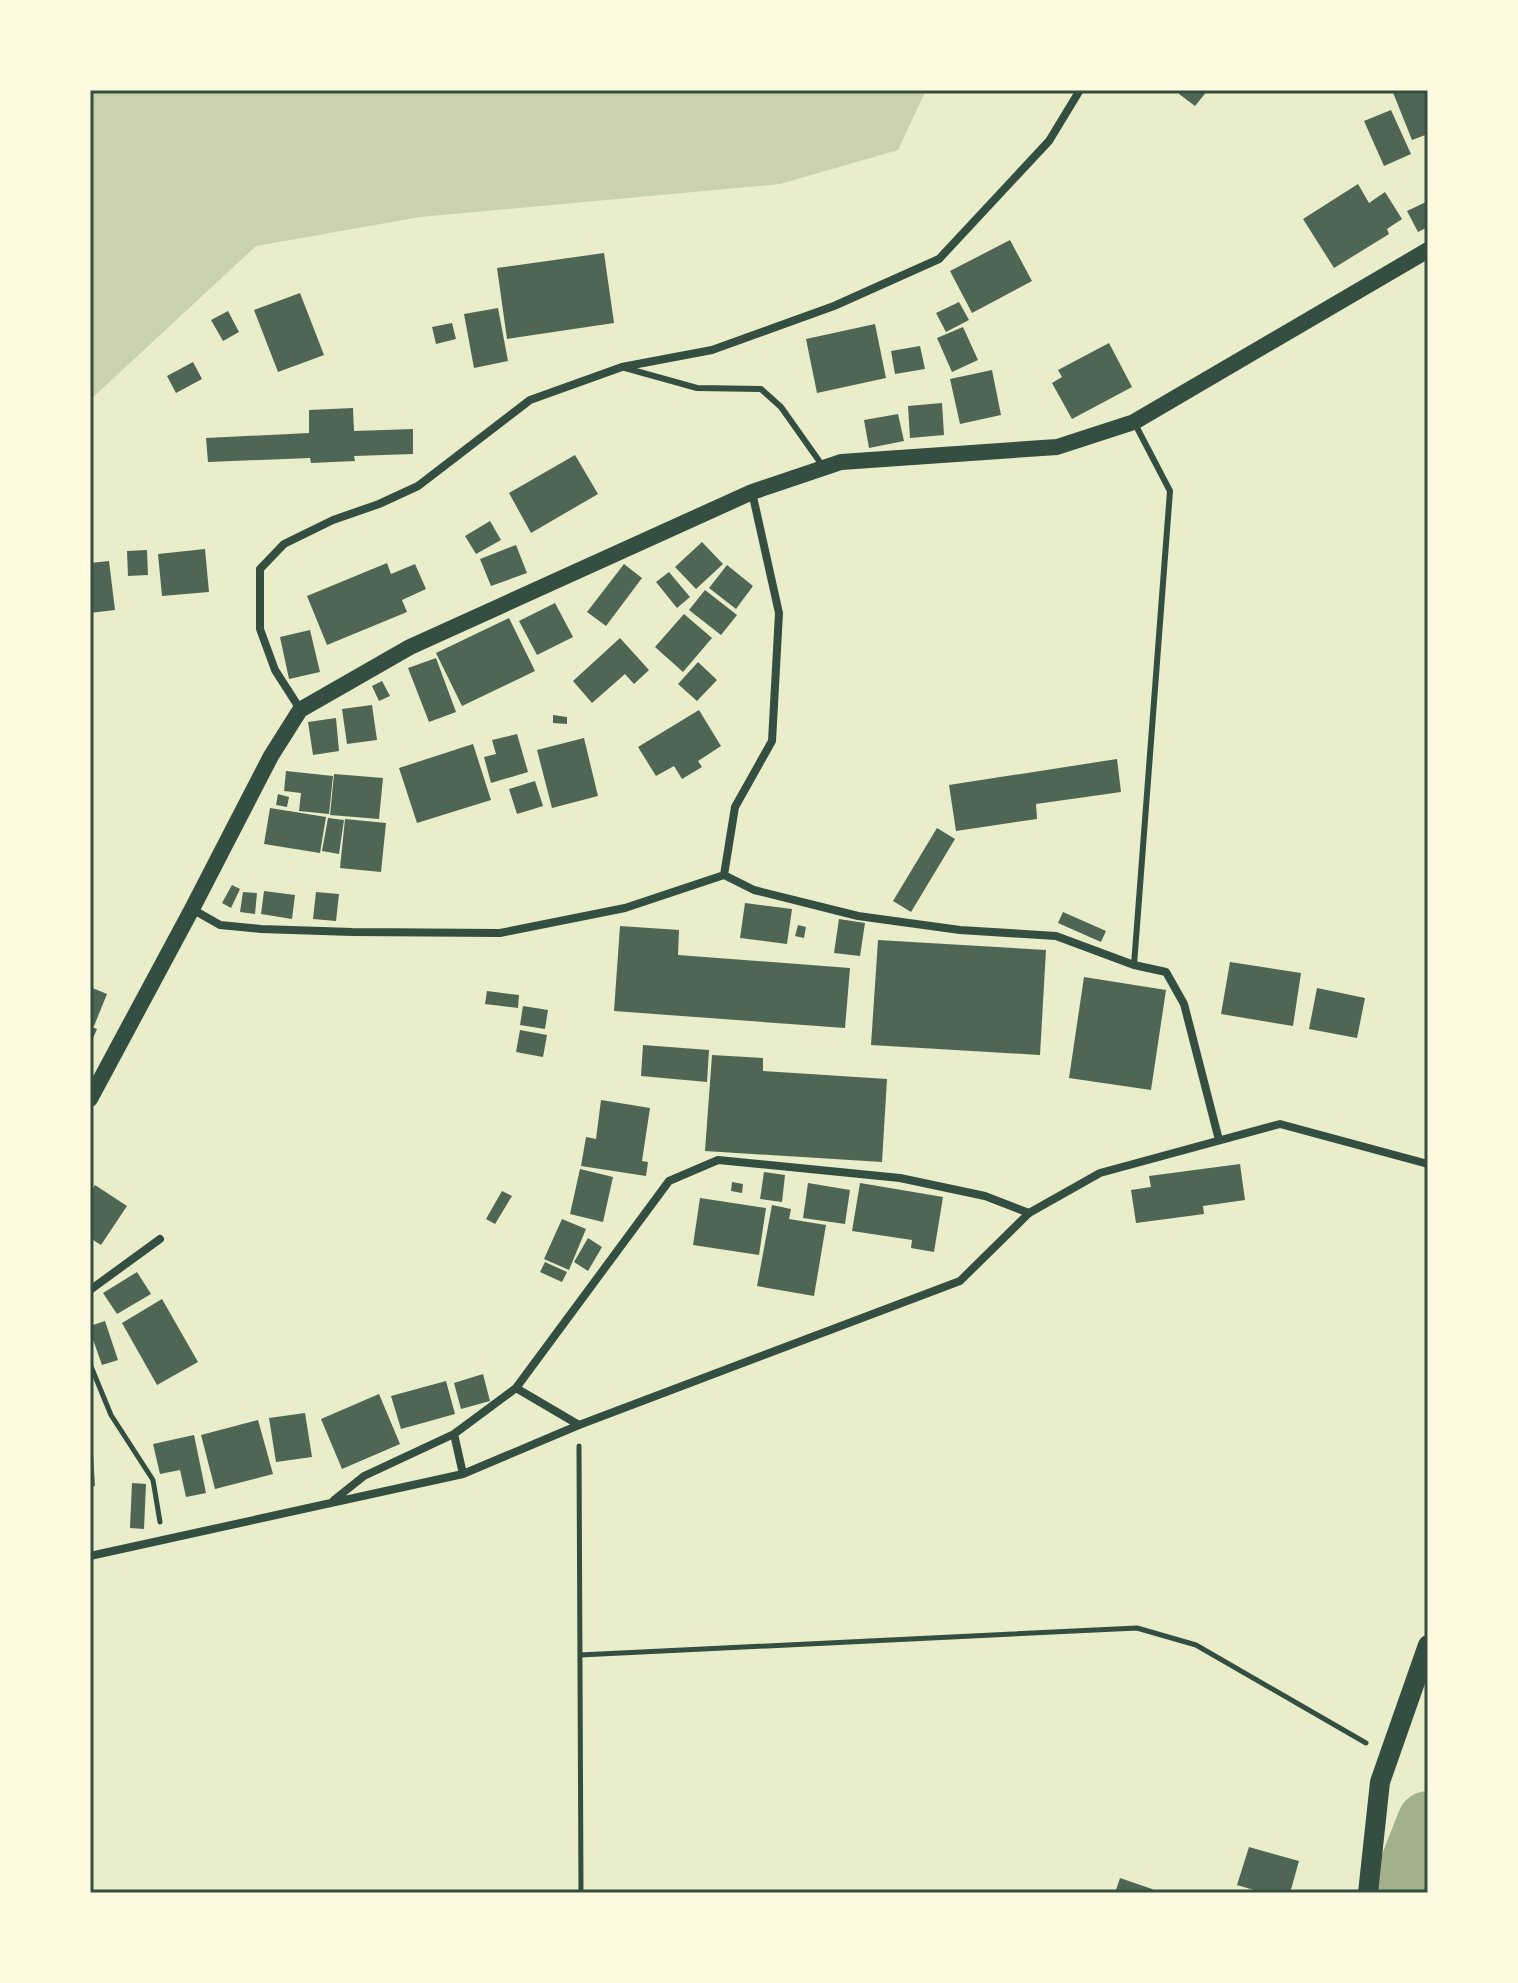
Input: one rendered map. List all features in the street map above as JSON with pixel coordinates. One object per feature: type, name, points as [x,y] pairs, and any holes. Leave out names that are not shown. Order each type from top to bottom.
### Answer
[{"type":"main road","points":[[90,1099],[271,756],[300,710],[410,647],[752,492],[841,462],[1057,447],[1134,422],[1428,250]]},
{"type":"main road","points":[[1368,1893],[1380,1782],[1428,1645]]},
{"type":"street","points":[[300,710],[275,670],[260,629],[260,569],[284,544],[333,520],[418,486],[530,400],[622,367],[712,350],[834,306],[939,259],[1049,141],[1080,90]]},
{"type":"street","points":[[724,875],[735,807],[772,741],[779,613],[752,492]]},
{"type":"street","points":[[192,909],[220,925],[261,929],[500,933],[625,908],[724,875],[754,890],[858,916],[960,930],[1056,936],[1134,965],[1166,972],[1184,1004],[1219,1140]]},
{"type":"street","points":[[90,1556],[463,1474],[579,1425],[960,1281],[1029,1213],[1100,1173],[1280,1124],[1428,1164]]},
{"type":"street","points":[[331,1503],[364,1476],[454,1434],[516,1388],[669,1181],[718,1160],[900,1178],[985,1196],[1029,1213]]},
{"type":"street","points":[[90,1290],[160,1239]]},
{"type":"street","points":[[516,1388],[579,1425]]},
{"type":"street","points":[[454,1434],[463,1474]]},
{"type":"lane","points":[[622,367],[697,388],[761,389],[781,407],[825,468]]},
{"type":"lane","points":[[1134,422],[1170,491],[1134,965]]},
{"type":"path","points":[[90,1364],[111,1415],[153,1480],[164,1540]]},
{"type":"path","points":[[579,1425],[581,1893]]},
{"type":"path","points":[[580,1655],[1137,1628],[1196,1645],[1389,1756]]},
{"type":"green space","points":[[90,90],[926,90],[898,150],[780,184],[420,217],[256,246],[90,400]]},
{"type":"building","points":[[1182,90],[1208,90],[1195,106],[1179,94]]},
{"type":"building","points":[[1392,90],[1428,90],[1428,134],[1412,140]]},
{"type":"building","points":[[1391,110],[1411,154],[1384,166],[1364,121]]},
{"type":"building","points":[[1358,184],[1369,203],[1385,192],[1402,219],[1387,229],[1389,234],[1334,268],[1303,219]]},
{"type":"building","points":[[1428,201],[1428,227],[1418,232],[1407,211]]},
{"type":"building","points":[[1010,240],[1032,281],[972,313],[950,271]]},
{"type":"building","points":[[604,253],[614,323],[507,339],[497,268]]},
{"type":"building","points":[[300,293],[324,355],[278,372],[254,310]]},
{"type":"building","points":[[959,302],[969,320],[946,332],[936,313]]},
{"type":"building","points":[[498,308],[508,361],[474,368],[464,314]]},
{"type":"building","points":[[228,311],[239,332],[223,341],[211,320]]},
{"type":"building","points":[[452,323],[456,339],[436,344],[432,327]]},
{"type":"building","points":[[875,324],[886,378],[817,393],[806,339]]},
{"type":"building","points":[[963,327],[978,360],[952,372],[937,338]]},
{"type":"building","points":[[1109,343],[1132,387],[1072,419],[1052,383],[1062,377],[1058,370]]},
{"type":"building","points":[[920,346],[925,369],[895,374],[891,351]]},
{"type":"building","points":[[193,362],[202,379],[176,393],[167,376]]},
{"type":"building","points":[[992,370],[1001,415],[960,424],[950,379]]},
{"type":"building","points":[[942,403],[944,435],[910,438],[908,406]]},
{"type":"building","points":[[353,408],[354,431],[413,429],[413,454],[354,456],[355,461],[311,463],[310,458],[208,462],[206,438],[309,433],[309,410]]},
{"type":"building","points":[[898,414],[904,441],[869,448],[864,420]]},
{"type":"building","points":[[575,455],[598,494],[531,533],[509,493]]},
{"type":"building","points":[[490,521],[501,540],[476,554],[465,536]]},
{"type":"building","points":[[702,542],[723,564],[696,589],[675,567]]},
{"type":"building","points":[[516,545],[527,573],[491,586],[480,559]]},
{"type":"building","points":[[205,549],[209,592],[162,596],[158,554]]},
{"type":"building","points":[[147,550],[148,575],[128,576],[127,551]]},
{"type":"building","points":[[109,561],[115,610],[90,613],[90,563]]},
{"type":"building","points":[[387,563],[391,574],[415,564],[426,589],[402,600],[407,612],[327,645],[307,596]]},
{"type":"building","points":[[624,564],[642,578],[606,626],[587,612]]},
{"type":"building","points":[[727,565],[753,586],[736,609],[709,588]]},
{"type":"building","points":[[669,572],[690,597],[677,608],[656,582]]},
{"type":"building","points":[[705,590],[737,615],[721,635],[689,610]]},
{"type":"building","points":[[555,603],[573,637],[537,655],[519,621]]},
{"type":"building","points":[[684,614],[712,638],[683,672],[655,647]]},
{"type":"building","points":[[509,618],[535,671],[462,706],[436,653]]},
{"type":"building","points":[[310,630],[320,672],[289,679],[280,637]]},
{"type":"building","points":[[620,638],[649,670],[634,684],[625,674],[592,703],[573,681]]},
{"type":"building","points":[[436,658],[456,712],[429,722],[408,668]]},
{"type":"building","points":[[698,662],[717,680],[697,701],[678,684]]},
{"type":"building","points":[[382,681],[390,696],[379,701],[372,686]]},
{"type":"building","points":[[372,705],[377,740],[347,744],[342,709]]},
{"type":"building","points":[[699,710],[721,746],[698,761],[702,767],[682,779],[674,766],[656,776],[638,747]]},
{"type":"building","points":[[553,715],[567,717],[567,724],[553,723]]},
{"type":"building","points":[[336,718],[339,751],[313,755],[308,722]]},
{"type":"building","points":[[517,734],[528,772],[491,783],[484,757],[496,754],[492,740]]},
{"type":"building","points":[[584,738],[598,796],[552,808],[537,750]]},
{"type":"building","points":[[473,744],[491,800],[417,823],[399,768]]},
{"type":"building","points":[[1117,759],[1121,792],[1036,804],[1037,819],[956,831],[949,785]]},
{"type":"building","points":[[286,771],[333,776],[329,814],[299,811],[301,793],[284,791]]},
{"type":"building","points":[[334,774],[383,778],[379,819],[330,815]]},
{"type":"building","points":[[535,781],[543,806],[517,814],[509,789]]},
{"type":"building","points":[[278,794],[289,797],[287,807],[276,805]]},
{"type":"building","points":[[270,808],[326,817],[320,853],[264,844]]},
{"type":"building","points":[[328,818],[344,820],[339,854],[322,851]]},
{"type":"building","points":[[345,819],[386,823],[381,872],[340,868]]},
{"type":"building","points":[[937,828],[955,839],[911,912],[893,901]]},
{"type":"building","points":[[232,885],[240,889],[231,908],[222,903]]},
{"type":"building","points":[[264,891],[295,895],[292,919],[261,914]]},
{"type":"building","points":[[243,892],[257,893],[255,914],[240,912]]},
{"type":"building","points":[[316,892],[339,894],[336,921],[313,919]]},
{"type":"building","points":[[745,903],[792,909],[787,944],[740,938]]},
{"type":"building","points":[[1063,912],[1106,931],[1101,942],[1058,923]]},
{"type":"building","points":[[839,919],[865,923],[860,956],[834,953]]},
{"type":"building","points":[[798,925],[806,927],[804,938],[795,936]]},
{"type":"building","points":[[620,926],[679,930],[678,955],[850,968],[845,1028],[614,1011]]},
{"type":"building","points":[[878,940],[1046,950],[1040,1055],[871,1045]]},
{"type":"building","points":[[1230,962],[1301,973],[1293,1026],[1221,1014]]},
{"type":"building","points":[[1084,977],[1166,990],[1151,1090],[1069,1078]]},
{"type":"building","points":[[90,987],[107,994],[94,1026],[90,1024]]},
{"type":"building","points":[[1317,988],[1365,998],[1357,1038],[1309,1029]]},
{"type":"building","points":[[487,991],[519,995],[518,1008],[485,1004]]},
{"type":"building","points":[[523,1006],[548,1010],[545,1029],[520,1025]]},
{"type":"building","points":[[90,1026],[97,1029],[90,1045]]},
{"type":"building","points":[[520,1030],[547,1035],[543,1057],[516,1052]]},
{"type":"building","points":[[643,1045],[709,1050],[707,1082],[641,1076]]},
{"type":"building","points":[[712,1055],[763,1058],[763,1071],[887,1079],[882,1162],[705,1151]]},
{"type":"building","points":[[601,1100],[650,1108],[642,1161],[648,1162],[646,1176],[581,1166],[586,1137],[596,1139]]},
{"type":"building","points":[[1240,1164],[1245,1200],[1203,1206],[1204,1214],[1136,1223],[1131,1190],[1151,1187],[1149,1176]]},
{"type":"building","points":[[580,1169],[613,1177],[603,1222],[570,1214]]},
{"type":"building","points":[[764,1172],[785,1175],[782,1202],[760,1199]]},
{"type":"building","points":[[732,1182],[743,1184],[742,1193],[731,1191]]},
{"type":"building","points":[[808,1183],[850,1190],[845,1224],[803,1218]]},
{"type":"building","points":[[860,1183],[943,1197],[934,1252],[911,1248],[912,1240],[852,1231]]},
{"type":"building","points":[[95,1185],[127,1206],[101,1245],[90,1238],[90,1193]]},
{"type":"building","points":[[502,1191],[512,1196],[495,1224],[486,1219]]},
{"type":"building","points":[[700,1198],[766,1208],[759,1255],[693,1245]]},
{"type":"building","points":[[772,1205],[791,1209],[789,1219],[826,1225],[814,1296],[757,1286]]},
{"type":"building","points":[[562,1219],[586,1229],[569,1270],[544,1259]]},
{"type":"building","points":[[588,1238],[602,1247],[588,1271],[574,1262]]},
{"type":"building","points":[[545,1262],[567,1272],[562,1282],[540,1272]]},
{"type":"building","points":[[137,1272],[151,1294],[117,1314],[103,1293]]},
{"type":"building","points":[[162,1299],[198,1362],[157,1385],[122,1323]]},
{"type":"building","points":[[105,1321],[118,1360],[102,1365],[90,1326]]},
{"type":"building","points":[[483,1374],[490,1401],[461,1409],[454,1383]]},
{"type":"building","points":[[446,1381],[455,1414],[401,1429],[391,1396]]},
{"type":"building","points":[[379,1394],[400,1444],[342,1469],[321,1419]]},
{"type":"building","points":[[305,1413],[312,1457],[276,1462],[269,1418]]},
{"type":"building","points":[[258,1420],[273,1474],[215,1489],[201,1435]]},
{"type":"building","points":[[194,1435],[206,1493],[186,1497],[180,1470],[160,1474],[153,1444]]},
{"type":"building","points":[[90,1438],[95,1486],[90,1487]]},
{"type":"building","points":[[132,1483],[146,1484],[144,1529],[130,1528]]},
{"type":"building","points":[[1249,1847],[1299,1861],[1290,1893],[1264,1893],[1237,1885]]},
{"type":"building","points":[[1120,1878],[1152,1889],[1156,1893],[1115,1893]]},
{"type":"waterway","points":[[1408,1893],[1410,1868],[1428,1822]]}]
